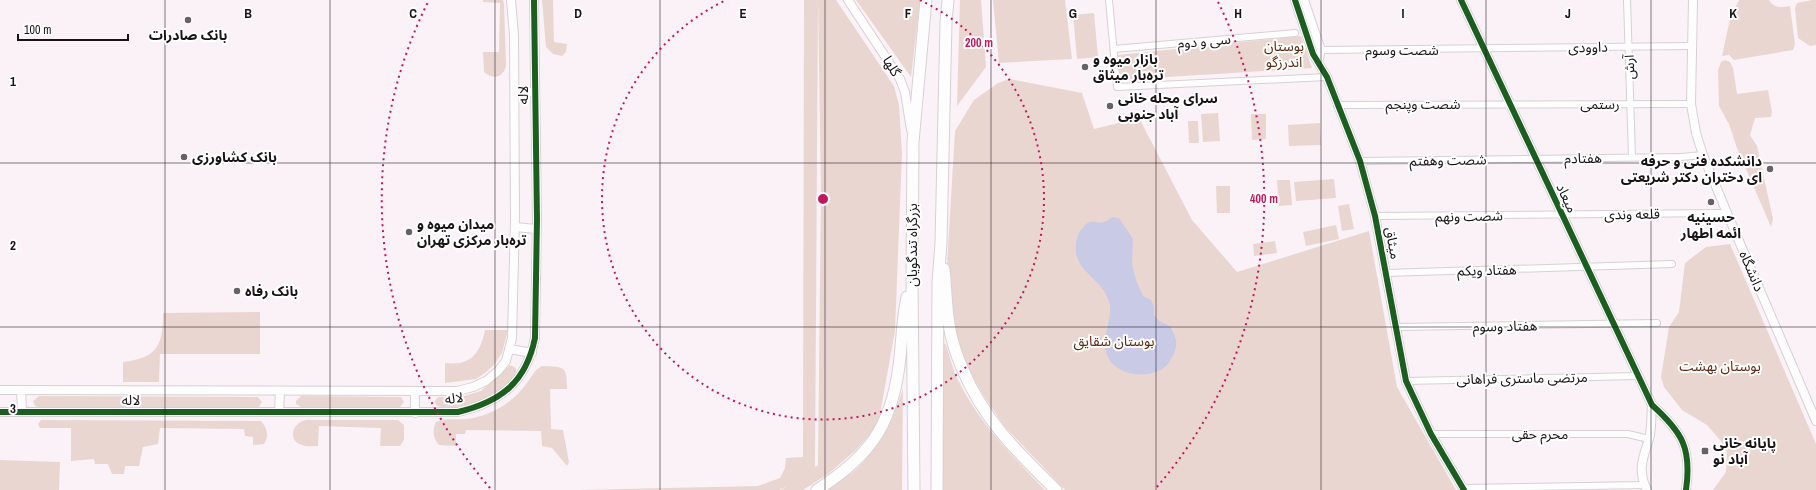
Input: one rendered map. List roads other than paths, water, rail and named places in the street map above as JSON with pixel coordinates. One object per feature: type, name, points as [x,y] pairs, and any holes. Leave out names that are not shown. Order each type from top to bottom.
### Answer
[{"type":"highway","name":"بزرگراه تندگویان","points":[[914,490],[912,279],[913,142],[926,0]]},
{"type":"highway","name":"بزرگراه تندگویان","points":[[936,490],[938,282],[941,243],[946,22],[948,0]]},
{"type":"highway","points":[[941,243],[949,324],[956,353],[972,392],[997,429],[1024,459],[1056,490]]},
{"type":"highway","points":[[816,490],[846,470],[861,455],[874,440],[890,411],[899,367],[904,311],[912,279]]},
{"type":"street","name":"لاله","points":[[0,390],[280,390],[457,392],[473,388],[486,381],[498,371],[506,361],[512,338],[515,228],[515,92],[514,34],[511,0]]},
{"type":"street","name":"لاله","points":[[0,412],[458,412],[485,404],[510,388],[524,369],[532,353],[536,321],[534,0]]},
{"type":"street","name":"گلها","points":[[848,0],[900,79],[905,92],[913,142]]},
{"type":"street","points":[[1109,0],[1117,87],[1327,77]]},
{"type":"street","name":"میثاق","points":[[1295,0],[1313,54],[1327,77],[1360,161],[1375,216],[1406,381],[1431,434],[1463,489]]},
{"type":"street","points":[[1304,0],[1321,50],[1318,62]]},
{"type":"street","name":"میعاد","points":[[1461,0],[1652,405]]},
{"type":"street","name":"آرش","points":[[1627,0],[1632,157]]},
{"type":"street","name":"دانشگاه","points":[[1693,0],[1691,104],[1696,133],[1702,155],[1816,421]]},
{"type":"street","name":"سی و دوم","points":[[1114,50],[1295,33]]},
{"type":"street","name":"داوودی","points":[[1483,49],[1693,46]]},
{"type":"street","name":"شصت وسوم","points":[[1321,50],[1483,49]]},
{"type":"street","points":[[515,92],[535,92]]},
{"type":"street","name":"رستمی","points":[[1509,104],[1691,104]]},
{"type":"street","name":"شصت وپنجم","points":[[1337,105],[1509,104]]},
{"type":"street","name":"هفتادم","points":[[1535,159],[1702,155]]},
{"type":"street","name":"شصت وهفتم","points":[[1360,161],[1535,159]]},
{"type":"street","name":"قلعه وندی","points":[[1562,215],[1727,213]]},
{"type":"street","name":"شصت ونهم","points":[[1375,216],[1562,215]]},
{"type":"street","points":[[515,228],[536,229]]},
{"type":"street","name":"هفتاد ویکم","points":[[1386,273],[1587,268],[1672,264]]},
{"type":"street","name":"هفتاد وسوم","points":[[1396,327],[1657,323]]},
{"type":"street","points":[[510,349],[532,353]]},
{"type":"street","name":"مرتضی ماستری فراهانی","points":[[1406,381],[1638,376]]},
{"type":"street","points":[[21,390],[22,412]]},
{"type":"street","points":[[279,412],[280,390]]},
{"type":"street","points":[[415,391],[415,412]]},
{"type":"street","points":[[1652,405],[1668,419],[1679,432],[1684,444],[1687,468],[1686,490]]},
{"type":"street","points":[[1463,489],[1646,488],[1642,472],[1642,462],[1645,446],[1649,439],[1652,405]]},
{"type":"street","name":"محرم حقی","points":[[1431,434],[1628,434],[1649,439]]},
{"type":"water","points":[[1112,217],[1119,218],[1133,239],[1132,264],[1136,280],[1143,296],[1151,300],[1154,306],[1154,315],[1159,321],[1170,326],[1176,340],[1175,351],[1167,365],[1150,374],[1133,374],[1117,368],[1111,362],[1105,348],[1110,314],[1109,301],[1100,286],[1078,261],[1076,253],[1077,238],[1085,225],[1091,222],[1104,222]]},
{"type":"place","name":"بانک صادرات","points":[[188,20]]},
{"type":"place","name":"بازار میوه و تره‌بار میثاق","points":[[1085,67]]},
{"type":"place","name":"سرای محله خانی آباد جنوبی","points":[[1110,106]]},
{"type":"place","name":"بانک کشاورزی","points":[[184,157]]},
{"type":"place","name":"دانشکده فنی و حرفه ای دختران دکتر شریعتی","points":[[1770,169]]},
{"type":"place","name":"حسینیه ائمه اطهار","points":[[1711,202]]},
{"type":"place","name":"میدان میوه و تره‌بار مرکزی تهران","points":[[409,232]]},
{"type":"place","name":"بانک رفاه","points":[[237,291]]},
{"type":"place","name":"پایانه خانی آباد نو","points":[[1705,451]]},
{"type":"park label","name":"بوستان اندرزگو","points":[[1284,54]]},
{"type":"park label","name":"بوستان شقایق","points":[[1114,341]]},
{"type":"park label","name":"بوستان بهشت","points":[[1720,366]]}]
